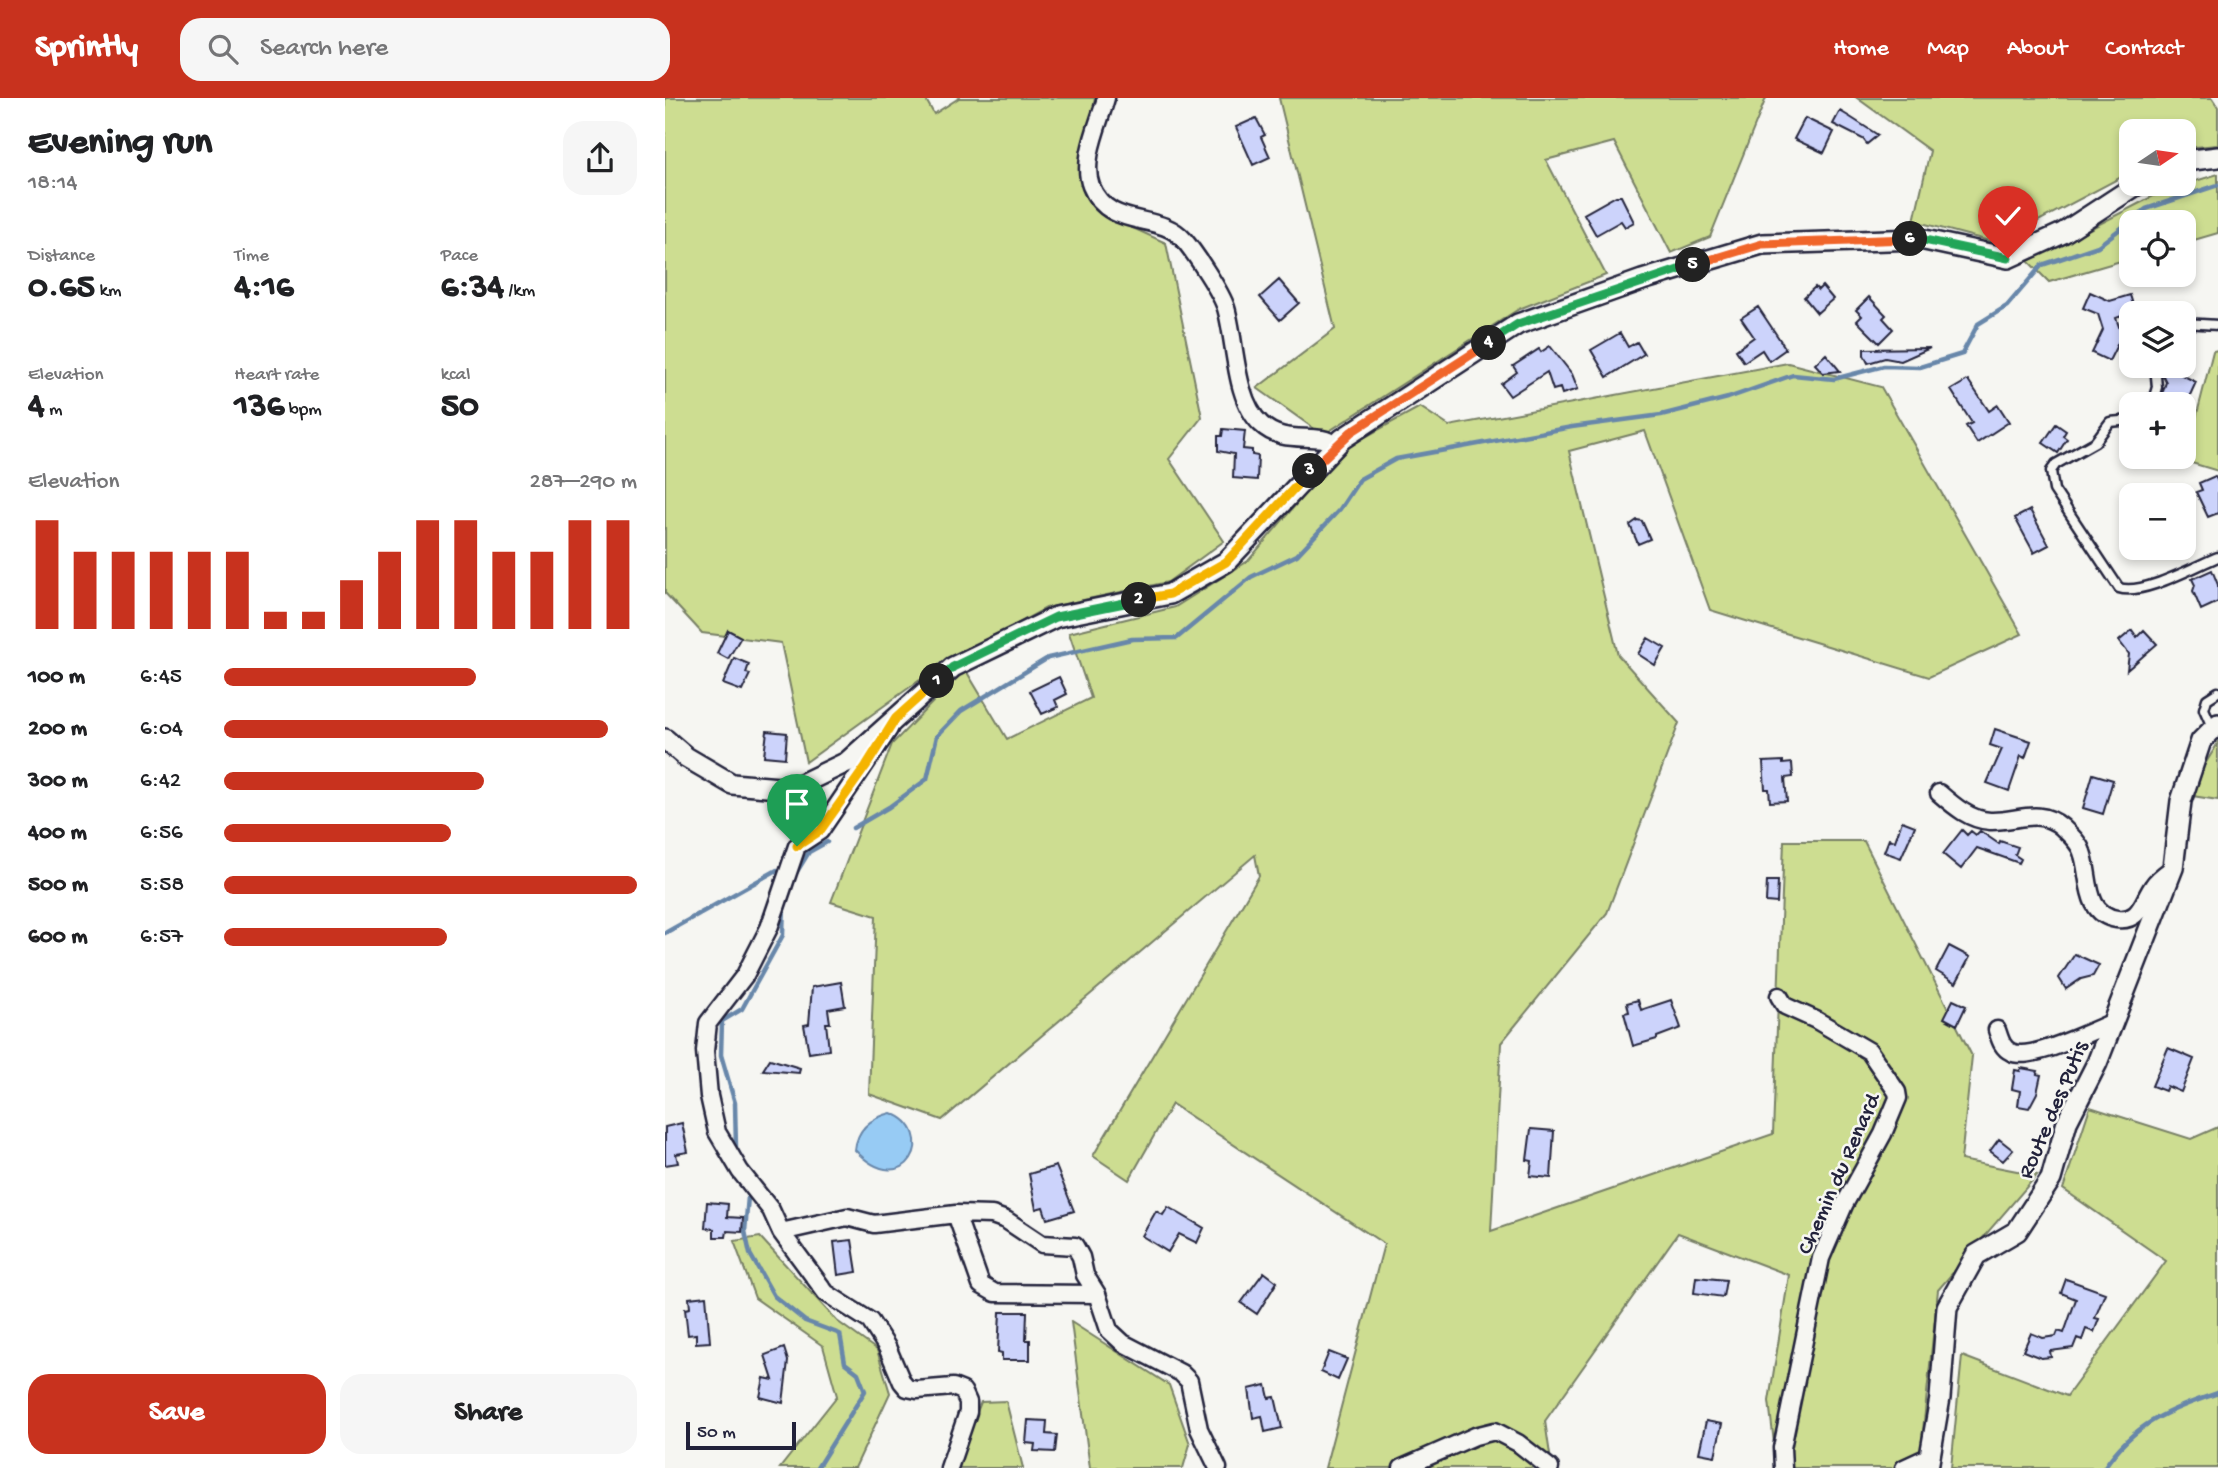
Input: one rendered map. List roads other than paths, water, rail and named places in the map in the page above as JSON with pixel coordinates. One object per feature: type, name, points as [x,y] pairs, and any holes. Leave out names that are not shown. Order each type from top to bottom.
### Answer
[{"type":"street","points":[[1106,98],[1089,162],[1092,188],[1099,198],[1120,215],[1172,229],[1191,248],[1222,297],[1239,376],[1255,418],[1281,436],[1292,439],[1324,439],[1335,445]]},
{"type":"street","points":[[2196,160],[2218,157]]},
{"type":"street","points":[[665,738],[686,757],[732,784],[791,789],[847,762],[953,667],[1056,617],[1170,594],[1226,562],[1335,445],[1518,324],[1642,280],[1762,244],[1920,239],[2008,258],[2063,233],[2120,196]]},
{"type":"street","points":[[896,718],[820,831],[797,846],[769,928],[745,975],[708,1023],[705,1051],[709,1096],[717,1132],[740,1171],[771,1210],[781,1232],[826,1293],[870,1321],[887,1347],[907,1388],[917,1390],[953,1387],[963,1391],[968,1402],[968,1412],[949,1468]]},
{"type":"street","name":"Route des Putis","points":[[1929,1462],[1940,1398],[1947,1307],[1976,1255],[2017,1231],[2051,1179],[2067,1122],[2097,1063],[2173,868],[2181,801],[2201,741],[2216,727]]},
{"type":"street","points":[[1939,793],[1970,816],[1990,821],[2041,815],[2053,820],[2072,836],[2082,852],[2089,892],[2096,906],[2104,914],[2116,919],[2131,918],[2140,912],[2153,884],[2173,868]]},
{"type":"street","name":"Chemin du Renard","points":[[1779,996],[1785,1006],[1817,1020],[1869,1052],[1897,1092],[1898,1098],[1883,1134],[1844,1205],[1821,1258],[1782,1448],[1783,1468]]},
{"type":"street","points":[[1997,1030],[2001,1044],[2018,1055],[2034,1053],[2114,1022]]},
{"type":"street","points":[[781,1232],[847,1217],[874,1224],[956,1214],[992,1215],[1006,1220],[1042,1244],[1075,1246],[1085,1275],[1097,1294],[1109,1330],[1123,1343],[1181,1373],[1189,1381],[1199,1429],[1218,1468]]},
{"type":"street","points":[[956,1214],[981,1285],[986,1290],[995,1293],[1097,1294]]},
{"type":"street","points":[[1402,1468],[1475,1436],[1495,1431],[1518,1443],[1550,1468]]},
{"type":"street","points":[[1904,1468],[1929,1462]]},
{"type":"lane","points":[[2196,324],[2218,325]]},
{"type":"lane","points":[[2119,421],[2111,422],[2095,442],[2056,464],[2051,471],[2054,490],[2119,588],[2126,590],[2149,586],[2218,556]]},
{"type":"lane","points":[[2216,727],[2204,709],[2207,699],[2218,692]]},
{"type":"water","points":[[891,1113],[906,1122],[914,1134],[915,1147],[911,1158],[902,1167],[889,1170],[873,1165],[855,1150],[862,1130],[871,1121]]},
{"type":"waterway","points":[[853,828],[889,807],[927,779],[937,736],[961,711],[1048,658],[1132,639],[1177,638],[1251,577],[1297,555],[1340,509],[1360,479],[1396,459],[1572,427],[1661,415],[1728,398],[1793,375],[1834,379],[1884,366],[1920,367],[1962,354],[1978,324],[2007,306],[2042,265],[2098,246],[2146,209],[2218,185]]},
{"type":"waterway","points":[[793,878],[809,852],[827,842]]},
{"type":"waterway","points":[[665,933],[777,870]]},
{"type":"waterway","points":[[740,1156],[736,1148],[735,1103],[721,1055],[722,1021],[742,1009],[783,935],[784,902]]},
{"type":"waterway","points":[[748,1197],[745,1231],[750,1254],[774,1296],[805,1321],[840,1334],[845,1363],[858,1373],[865,1391],[817,1468]]},
{"type":"waterway","points":[[2104,1468],[2140,1429],[2168,1412],[2218,1393]]}]
